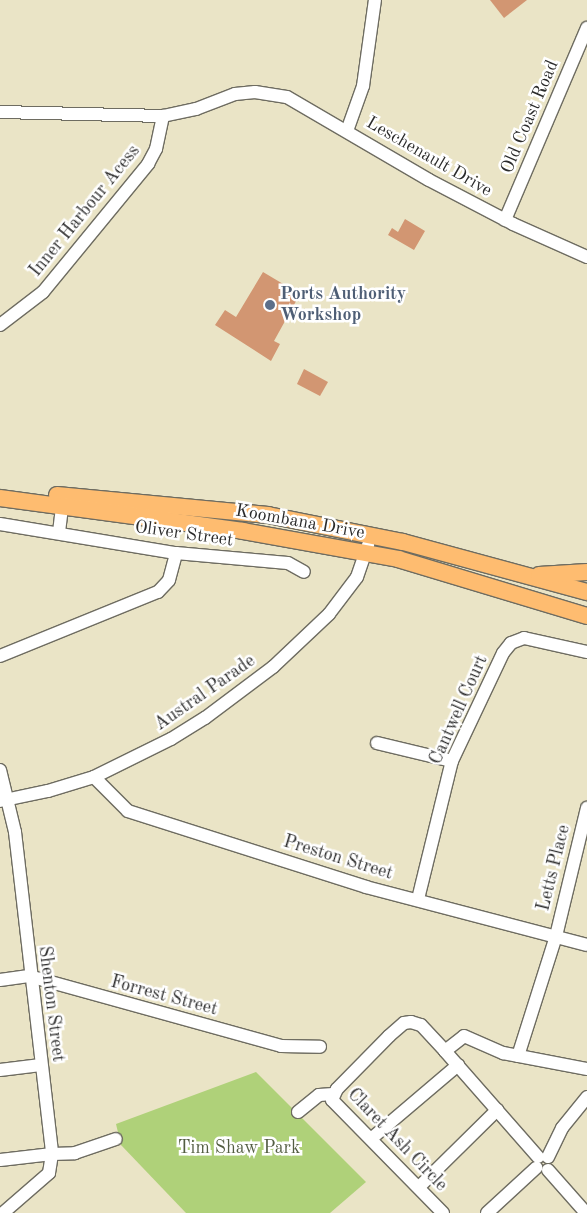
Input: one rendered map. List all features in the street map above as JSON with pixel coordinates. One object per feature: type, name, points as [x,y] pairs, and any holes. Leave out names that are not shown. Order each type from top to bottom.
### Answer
[{"type":"main road","name":"Koombana Drive","points":[[0,491],[398,559],[587,616]]},
{"type":"main road","name":"Koombana Drive","points":[[0,498],[268,515],[370,536],[587,592]]},
{"type":"main road","points":[[525,575],[587,572]]},
{"type":"street","name":"Leschenault Drive","points":[[375,0],[363,86],[347,130],[505,220],[587,257]]},
{"type":"street","name":"Old Coast Road","points":[[505,220],[587,28]]},
{"type":"street","points":[[0,112],[163,116],[196,109],[235,94],[255,92],[287,97],[347,130]]},
{"type":"street","name":"Inner Harbour Acess","points":[[0,325],[43,292],[148,164],[156,149],[163,116]]},
{"type":"street","name":"Leschenault Drive","points":[[562,245],[587,249]]},
{"type":"street","points":[[59,532],[63,501]]},
{"type":"street","name":"Oliver Street","points":[[0,524],[59,532],[176,553],[288,563],[304,572]]},
{"type":"street","name":"Austral Parade","points":[[4,800],[94,777],[172,739],[273,666],[341,599],[357,577],[366,554],[370,536]]},
{"type":"street","points":[[0,656],[158,592],[169,580],[176,553]]},
{"type":"street","name":"Cantwell Court","points":[[418,899],[452,762],[511,642],[524,638],[587,652]]},
{"type":"street","points":[[377,742],[452,762]]},
{"type":"street","name":"Shenton Street","points":[[0,770],[4,800],[14,832],[29,976],[52,1154]]},
{"type":"street","name":"Preston Street","points":[[94,777],[128,811],[366,887],[418,899],[587,945]]},
{"type":"street","name":"Letts Place","points":[[518,1056],[556,936],[587,808]]},
{"type":"street","name":"Forrest Street","points":[[0,980],[29,976],[282,1046],[320,1047]]},
{"type":"street","name":"Claret Ash Circle","points":[[443,1213],[372,1138],[336,1105],[333,1094],[404,1023],[421,1025],[445,1051]]},
{"type":"street","points":[[586,1213],[445,1051],[464,1036],[518,1056],[587,1069]]},
{"type":"street","points":[[372,1138],[458,1065]]},
{"type":"street","points":[[0,1070],[41,1066]]},
{"type":"street","points":[[298,1112],[319,1095],[333,1094]]},
{"type":"street","points":[[487,1213],[542,1163],[562,1128],[587,1097]]},
{"type":"street","points":[[419,1188],[497,1110]]},
{"type":"street","points":[[0,1160],[75,1153],[116,1139]]},
{"type":"street","points":[[3,1213],[48,1173],[52,1154]]},
{"type":"green space","name":"Tim Shaw Park","points":[[256,1072],[366,1182],[330,1213],[186,1213],[121,1145],[116,1124]]},
{"type":"building","points":[[490,0],[527,0],[504,18]]},
{"type":"building","points":[[405,219],[425,231],[414,250],[388,235],[392,228],[398,232]]},
{"type":"building","points":[[263,272],[300,294],[274,341],[280,344],[271,361],[215,325],[225,310],[236,317]]},
{"type":"building","points":[[304,369],[328,382],[320,396],[297,384]]},
{"type":"place","name":"Ports Authority Workshop","points":[[270,305]]}]
